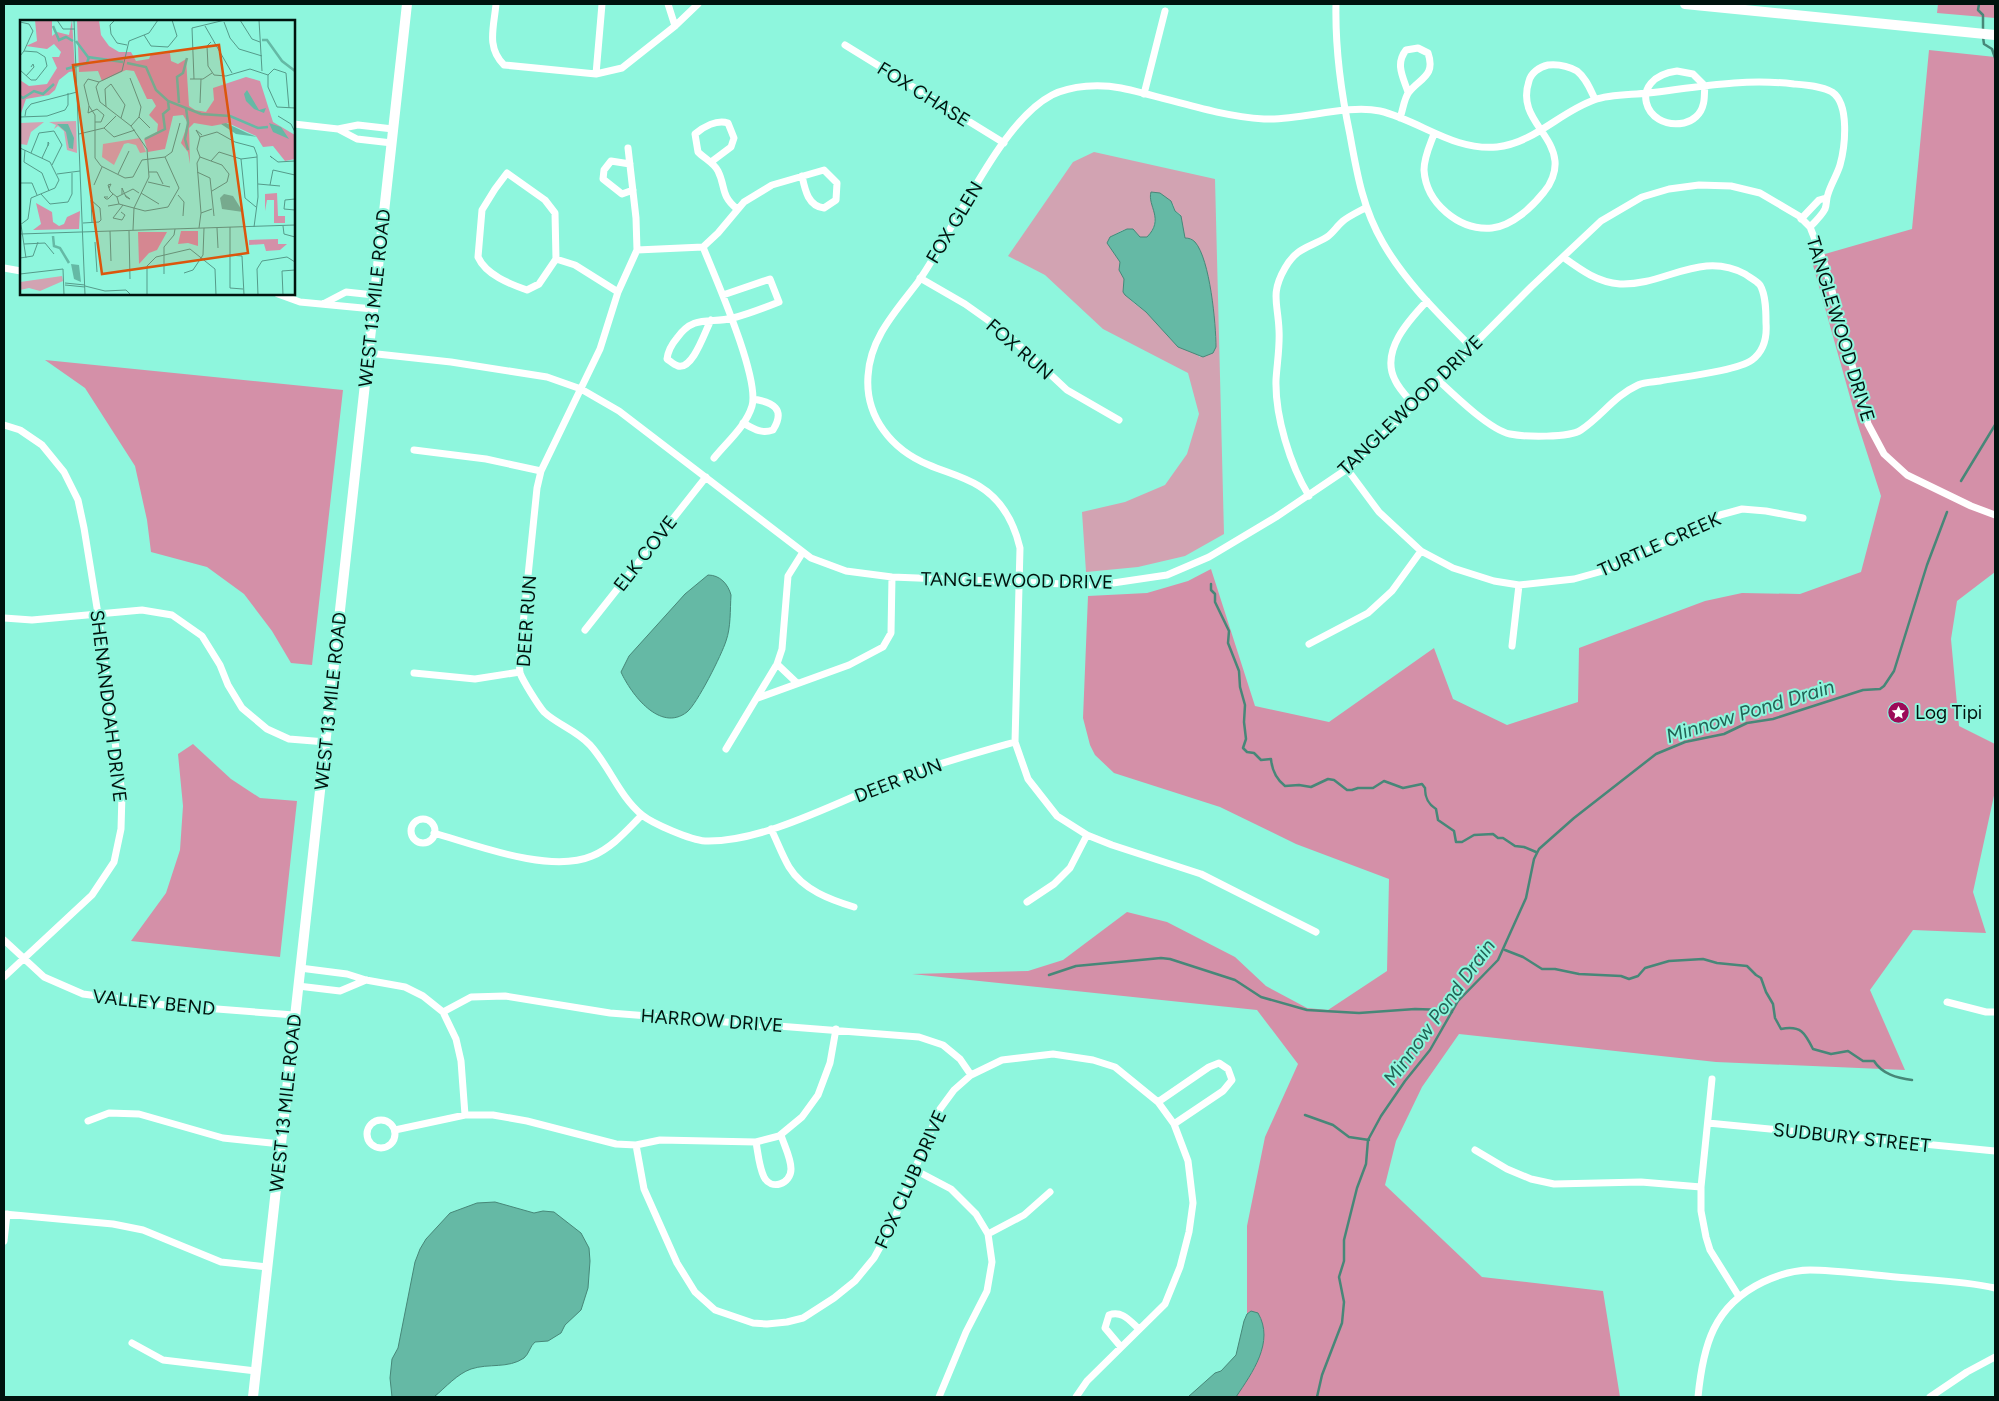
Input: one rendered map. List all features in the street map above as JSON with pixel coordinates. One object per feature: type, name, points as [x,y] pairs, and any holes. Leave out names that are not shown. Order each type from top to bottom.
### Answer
[{"type":"street","name":"WEST 13 MILE ROAD","points":[[253,1397],[407,4]]},
{"type":"street","points":[[496,4],[492,44],[496,57],[504,65],[596,74],[622,68],[675,26],[698,4]]},
{"type":"street","points":[[596,74],[602,4]]},
{"type":"street","points":[[668,4],[675,26]]},
{"type":"street","points":[[1336,4],[1337,54],[1345,112],[1366,208],[1383,243],[1401,271],[1471,347]]},
{"type":"street","points":[[1685,4],[1740,6],[1995,35]]},
{"type":"street","points":[[1144,94],[1165,11]]},
{"type":"street","name":"FOX CHASE","points":[[845,45],[1004,143]]},
{"type":"street","points":[[1400,118],[1408,92],[1428,74],[1430,67],[1431,60],[1428,53],[1418,48],[1406,50],[1401,56],[1400,70],[1408,92]]},
{"type":"street","points":[[1434,134],[1424,169],[1430,193],[1446,212],[1459,222],[1492,228],[1504,225],[1528,210],[1551,182],[1555,162],[1554,153],[1531,116],[1526,101],[1526,88],[1530,76],[1537,69],[1547,65],[1565,66],[1580,73],[1595,99]]},
{"type":"street","points":[[1665,73],[1693,74],[1705,86],[1703,106],[1696,118],[1688,122],[1676,124],[1662,122],[1648,108],[1645,94],[1651,81],[1665,73]]},
{"type":"street","points":[[1541,130],[1595,99],[1740,81],[1767,81],[1820,88],[1832,93],[1842,104],[1845,123],[1841,162],[1826,198],[1825,208],[1810,227]]},
{"type":"street","name":"FOX GLEN","points":[[1014,742],[1020,582],[1020,548],[1016,529],[1001,505],[976,484],[928,465],[893,444],[874,416],[868,392],[868,375],[874,342],[920,278],[1013,129],[1050,96],[1062,91],[1098,85],[1120,88],[1211,112],[1267,120],[1376,110],[1464,145],[1497,147],[1515,143],[1541,130]]},
{"type":"street","points":[[710,162],[731,147],[734,138],[728,123],[724,122],[703,127],[695,134],[698,152],[718,172],[723,192],[730,204],[737,209]]},
{"type":"street","points":[[295,124],[338,129],[358,125],[393,129]]},
{"type":"street","points":[[338,129],[357,139],[392,143]]},
{"type":"street","points":[[628,148],[636,218],[636,250],[703,247],[718,233],[744,202],[772,185],[802,176],[824,170],[837,183],[836,200],[824,208],[817,207],[811,203],[802,176]]},
{"type":"street","points":[[630,164],[611,161],[604,170],[603,179],[622,194],[633,190]]},
{"type":"street","points":[[507,173],[545,200],[555,213],[556,259],[539,284],[527,290],[505,282],[480,263],[478,257],[482,210],[507,173]]},
{"type":"street","name":"TANGLEWOOD DRIVE","points":[[368,353],[451,362],[547,377],[581,389],[619,411],[811,558],[846,571],[892,577],[1097,584],[1166,575],[1209,557],[1276,517],[1347,469],[1563,257],[1601,221],[1621,208],[1642,197],[1669,189],[1699,185],[1731,186],[1760,193],[1801,219],[1810,227],[1824,265],[1868,424],[1884,454],[1907,475],[1971,506],[1995,515]]},
{"type":"street","points":[[1801,219],[1819,200],[1826,198]]},
{"type":"street","points":[[1308,496],[1300,482],[1287,445],[1278,405],[1276,381],[1279,330],[1275,294],[1278,282],[1286,266],[1302,249],[1328,237],[1344,220],[1366,208]]},
{"type":"street","points":[[703,247],[723,295],[750,371],[754,399],[744,422],[714,458]]},
{"type":"street","name":"DEER RUN","points":[[636,250],[618,292],[600,349],[541,471],[537,488],[520,654],[520,672],[544,712],[581,736],[597,753],[622,794],[642,815],[659,826],[703,841],[739,838],[771,829],[833,806],[898,778],[947,761],[1014,742]]},
{"type":"street","points":[[1438,380],[1476,414],[1508,434],[1533,437],[1559,435],[1580,431],[1612,401],[1639,385],[1733,367],[1751,360],[1758,354],[1767,337],[1765,306],[1760,286],[1750,277],[1727,266],[1715,265],[1686,269],[1646,282],[1620,284],[1602,281],[1586,274],[1563,257]]},
{"type":"street","points":[[556,259],[575,265],[618,292]]},
{"type":"street","points":[[4,268],[20,271]]},
{"type":"street","name":"FOX RUN","points":[[920,278],[965,304],[1006,333],[1067,390],[1119,420]]},
{"type":"street","points":[[711,320],[690,362],[685,366],[678,366],[667,359],[668,351],[682,331],[694,322],[711,320],[731,318],[778,302],[770,279],[723,295]]},
{"type":"street","points":[[323,304],[346,292],[374,295]]},
{"type":"street","points":[[281,295],[300,302],[373,309]]},
{"type":"street","points":[[1414,405],[1394,380],[1391,358],[1396,341],[1407,322],[1427,301]]},
{"type":"street","points":[[744,422],[755,430],[765,433],[773,430],[776,425],[778,416],[772,404],[754,399]]},
{"type":"street","name":"SHENANDOAH DRIVE","points":[[4,425],[20,430],[42,445],[64,472],[78,500],[98,614],[122,794],[122,829],[114,862],[92,895],[4,977]]},
{"type":"street","points":[[414,450],[486,460],[541,471]]},
{"type":"street","name":"TURTLE CREEK","points":[[1347,469],[1379,512],[1421,551],[1453,568],[1494,581],[1519,584],[1574,579],[1610,569],[1720,515],[1742,509],[1766,511],[1803,518]]},
{"type":"street","name":"ELK COVE","points":[[585,630],[706,477]]},
{"type":"street","points":[[1309,644],[1368,613],[1392,591],[1421,551]]},
{"type":"street","points":[[726,749],[777,664],[782,650],[788,576],[803,552]]},
{"type":"street","points":[[758,698],[849,665],[883,647],[892,633],[892,577]]},
{"type":"street","points":[[1512,646],[1519,584]]},
{"type":"street","points":[[4,618],[32,620],[142,610],[172,615],[202,636],[220,665],[228,685],[242,708],[267,729],[289,740],[326,742]]},
{"type":"street","points":[[777,664],[797,683]]},
{"type":"street","points":[[414,673],[475,678],[520,672]]},
{"type":"street","points":[[1014,742],[1028,779],[1057,816],[1087,835],[1112,846],[1201,874],[1316,932]]},
{"type":"street","points":[[434,833],[500,853],[554,862],[567,862],[592,856],[619,839],[642,815]]},
{"type":"street","points":[[771,829],[790,869],[807,886],[826,898],[854,907]]},
{"type":"street","points":[[1027,902],[1054,884],[1070,868],[1087,835]]},
{"type":"street","name":"VALLEY BEND","points":[[4,940],[44,977],[83,994],[165,1005],[294,1016]]},
{"type":"street","points":[[300,968],[347,974],[366,980],[405,987],[423,996],[443,1012],[456,1039],[460,1053],[465,1115]]},
{"type":"street","points":[[298,986],[340,991],[366,980]]},
{"type":"street","name":"HARROW DRIVE","points":[[443,1012],[471,997],[505,996],[610,1013],[919,1036],[944,1045],[960,1059],[971,1075]]},
{"type":"street","points":[[1947,1002],[1986,1012],[1995,1012]]},
{"type":"street","points":[[395,1130],[465,1115],[502,1116],[606,1142],[636,1145],[660,1140],[756,1142],[781,1135],[802,1117],[818,1095],[830,1063],[836,1029]]},
{"type":"street","name":"FOX CLUB DRIVE","points":[[636,1145],[644,1189],[677,1263],[695,1292],[715,1310],[753,1323],[767,1324],[803,1318],[855,1282],[874,1258],[889,1231],[940,1109],[954,1090],[971,1075],[1002,1060],[1035,1055],[1061,1055],[1093,1060],[1115,1067],[1158,1102],[1174,1124],[1188,1161],[1193,1187],[1193,1203],[1189,1232],[1180,1267],[1165,1304],[1087,1381],[1076,1397]]},
{"type":"street","points":[[1158,1102],[1209,1066],[1219,1064],[1228,1069],[1232,1080],[1223,1091],[1174,1124]]},
{"type":"street","points":[[1712,1079],[1701,1187],[1701,1210],[1706,1238],[1716,1262],[1738,1295]]},
{"type":"street","points":[[88,1121],[109,1113],[139,1114],[223,1138],[281,1144]]},
{"type":"street","points":[[378,1120],[388,1121],[395,1130],[393,1141],[384,1148],[374,1146],[367,1137],[369,1126],[378,1120]]},
{"type":"street","name":"SUDBURY STREET","points":[[1708,1123],[1995,1151]]},
{"type":"street","points":[[756,1142],[764,1177],[769,1183],[776,1185],[784,1183],[790,1176],[791,1167],[781,1135]]},
{"type":"street","points":[[1475,1150],[1507,1169],[1554,1184],[1641,1182],[1701,1187]]},
{"type":"street","points":[[915,1170],[951,1189],[976,1214],[988,1234],[992,1262],[987,1291],[966,1332],[939,1397]]},
{"type":"street","points":[[988,1234],[1024,1215],[1050,1192]]},
{"type":"street","points":[[4,1241],[5,1214],[113,1224],[143,1230],[221,1262],[267,1267]]},
{"type":"street","points":[[1698,1397],[1701,1369],[1710,1338],[1723,1314],[1738,1295],[1771,1278],[1788,1272],[1810,1270],[1995,1288]]},
{"type":"street","points":[[1121,1347],[1105,1328],[1109,1315],[1119,1314],[1124,1316],[1139,1329]]},
{"type":"street","points":[[132,1343],[163,1360],[256,1371]]},
{"type":"street","points":[[1930,1397],[1995,1356]]},
{"type":"shaded area","points":[[1938,4],[1995,4],[1995,18],[1937,13]]},
{"type":"shaded area","points":[[1929,50],[1995,57],[1995,572],[1957,601],[1951,639],[1959,726],[1995,744],[1995,791],[1973,892],[1986,933],[1913,930],[1870,990],[1905,1070],[1716,1062],[1459,1034],[1422,1087],[1396,1141],[1385,1185],[1482,1277],[1603,1291],[1620,1397],[1236,1397],[1254,1369],[1264,1339],[1260,1317],[1249,1312],[1247,1314],[1247,1226],[1265,1137],[1298,1064],[1257,1010],[912,974],[1028,971],[1063,960],[1127,912],[1167,922],[1235,957],[1266,986],[1307,1008],[1328,1010],[1387,971],[1389,879],[1296,844],[1220,807],[1114,773],[1095,755],[1090,745],[1083,718],[1088,596],[1147,593],[1188,581],[1211,569],[1255,706],[1329,722],[1434,648],[1453,699],[1507,725],[1578,702],[1579,648],[1705,601],[1742,593],[1800,594],[1861,572],[1881,496],[1857,422],[1811,258],[1912,229]]},
{"type":"shaded area","points":[[1094,152],[1215,179],[1224,534],[1185,556],[1138,567],[1086,572],[1082,512],[1125,502],[1165,485],[1187,454],[1199,414],[1188,373],[1103,329],[1045,275],[1008,256],[1073,162]],"holes":[[[1150,197],[1173,204],[1175,211],[1180,214],[1185,238],[1191,239],[1211,290],[1216,339],[1200,357],[1194,352],[1178,347],[1146,312],[1123,292],[1124,279],[1119,270],[1120,262],[1107,243],[1110,237],[1126,229],[1129,229],[1139,237],[1147,237],[1155,223]]]},
{"type":"shaded area","points":[[45,360],[343,390],[312,665],[291,663],[272,631],[244,594],[207,567],[151,552],[147,520],[135,466],[85,388]]},
{"type":"shaded area","points":[[193,744],[231,779],[260,798],[297,801],[280,957],[131,941],[166,893],[180,850],[183,806],[178,754]]},
{"type":"water","points":[[1151,192],[1160,193],[1171,201],[1175,211],[1181,216],[1185,238],[1195,242],[1205,262],[1215,323],[1216,347],[1213,353],[1203,357],[1178,347],[1146,312],[1125,295],[1123,292],[1124,279],[1119,270],[1120,262],[1107,243],[1110,237],[1127,229],[1133,229],[1140,237],[1147,237],[1155,224],[1150,197]]},
{"type":"water","points":[[708,575],[723,581],[731,595],[728,636],[715,667],[691,707],[687,712],[677,717],[667,718],[657,714],[639,700],[621,672],[629,656],[685,594]]},
{"type":"water","points":[[495,1202],[534,1213],[543,1211],[554,1212],[581,1233],[589,1248],[590,1261],[588,1288],[581,1310],[565,1325],[561,1333],[548,1341],[535,1342],[526,1356],[518,1361],[505,1365],[478,1367],[466,1371],[456,1377],[434,1397],[392,1397],[390,1378],[392,1359],[398,1348],[415,1262],[420,1249],[426,1239],[450,1213],[477,1203]]},
{"type":"water","points":[[1251,1311],[1258,1313],[1263,1324],[1263,1346],[1249,1378],[1236,1397],[1188,1397],[1215,1373],[1221,1371],[1236,1355],[1244,1321],[1247,1314]]},
{"type":"waterway","points":[[1979,4],[1978,10],[1983,15],[1983,32]]},
{"type":"waterway","points":[[1983,37],[1984,44],[1992,49],[1995,58]]},
{"type":"waterway","name":"Minnow Pond Drain","points":[[1961,481],[1995,425]]},
{"type":"waterway","name":"Minnow Pond Drain","points":[[1317,1397],[1322,1375],[1342,1323],[1344,1302],[1339,1277],[1344,1261],[1344,1240],[1357,1188],[1366,1164],[1368,1140],[1381,1116],[1405,1081],[1430,1050],[1458,1001],[1498,960],[1526,898],[1534,859],[1539,849],[1574,818],[1656,754],[1685,742],[1724,734],[1747,723],[1773,719],[1863,690],[1880,689],[1884,686],[1894,671],[1927,565],[1947,512]]},
{"type":"waterway","points":[[1211,584],[1211,590],[1215,594],[1215,602],[1229,631],[1228,643],[1239,671],[1240,687],[1245,705],[1246,739],[1243,748],[1247,752],[1254,753],[1261,760],[1271,759],[1275,774],[1285,786],[1299,785],[1311,787],[1328,779],[1334,780],[1347,790],[1373,788],[1384,781],[1403,788],[1422,784],[1428,800],[1436,809],[1438,820],[1454,831],[1456,842],[1462,842],[1474,835],[1493,834],[1515,846],[1524,847],[1536,852]]},
{"type":"waterway","points":[[1505,950],[1523,957],[1542,969],[1555,969],[1579,974],[1621,976],[1629,979],[1638,976],[1645,968],[1669,961],[1703,959],[1717,963],[1747,966],[1761,978],[1773,1004],[1775,1018],[1781,1029],[1798,1029],[1805,1035],[1813,1049],[1831,1054],[1848,1051],[1863,1061],[1874,1061],[1890,1075],[1912,1080]]},
{"type":"waterway","points":[[1049,975],[1076,966],[1161,958],[1170,959],[1235,980],[1261,997],[1307,1010],[1359,1013],[1415,1009],[1446,1010],[1452,1012]]},
{"type":"waterway","points":[[1305,1115],[1333,1125],[1349,1137],[1369,1140]]},
{"type":"place","name":"Log Tipi","points":[[1899,712]]}]
